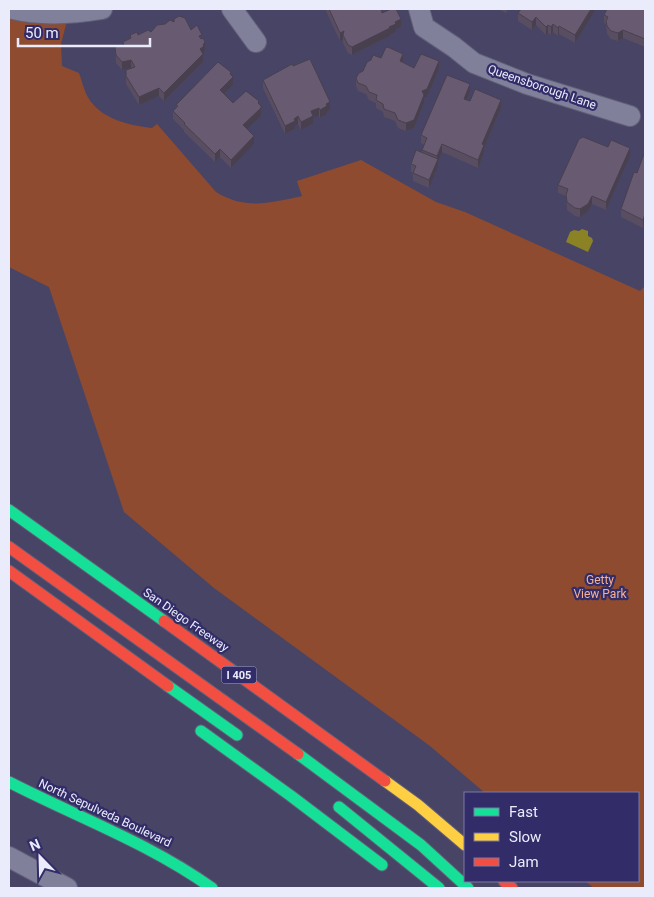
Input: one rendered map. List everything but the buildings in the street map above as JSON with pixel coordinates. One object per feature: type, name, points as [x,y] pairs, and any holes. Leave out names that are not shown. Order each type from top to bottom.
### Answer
[{"type":"main road","name":"San Diego Freeway","points":[[9,510],[418,804],[464,844]]},
{"type":"main road","points":[[9,547],[339,784],[421,846],[468,888]]},
{"type":"main road","points":[[9,571],[246,741]]},
{"type":"main road","points":[[188,722],[291,796],[390,872]]},
{"type":"main road","name":"North Sepulveda Boulevard","points":[[9,782],[37,797],[136,841],[170,860],[212,888]]},
{"type":"main road","points":[[327,799],[351,816],[439,888]]},
{"type":"street","points":[[13,9],[31,14],[76,13],[102,9]]},
{"type":"street","points":[[232,9],[256,42]]},
{"type":"street","name":"Queensborough Lane","points":[[419,9],[424,27],[454,47],[474,64],[527,84],[630,116]]},
{"type":"street","points":[[9,857],[68,888]]},
{"type":"green space","name":"Getty View Park","points":[[9,9],[70,9],[61,44],[62,66],[79,73],[89,99],[102,112],[117,120],[152,128],[157,124],[216,192],[227,198],[248,203],[268,203],[302,196],[297,181],[361,160],[436,202],[465,212],[640,291],[645,286],[645,888],[594,888],[586,882],[639,882],[639,792],[484,792],[430,746],[214,588],[124,512],[49,287],[9,267]]},
{"type":"shaded area","points":[[582,229],[588,231],[588,236],[593,241],[588,252],[566,242],[570,232]]},
{"type":"traffic: fast","points":[[9,510],[164,621]]},
{"type":"traffic: fast","points":[[168,686],[237,735]]},
{"type":"traffic: fast","points":[[201,731],[382,865]]},
{"type":"traffic: fast","points":[[298,754],[421,845],[468,888]]},
{"type":"traffic: fast","points":[[9,782],[163,857],[212,888]]},
{"type":"traffic: fast","points":[[339,807],[439,888]]},
{"type":"traffic: slow","points":[[385,781],[418,805],[464,844]]},
{"type":"traffic: jam","points":[[9,547],[298,754]]},
{"type":"traffic: jam","points":[[9,571],[168,686]]},
{"type":"traffic: jam","points":[[164,621],[385,781]]},
{"type":"traffic: jam","points":[[505,882],[512,888]]}]
